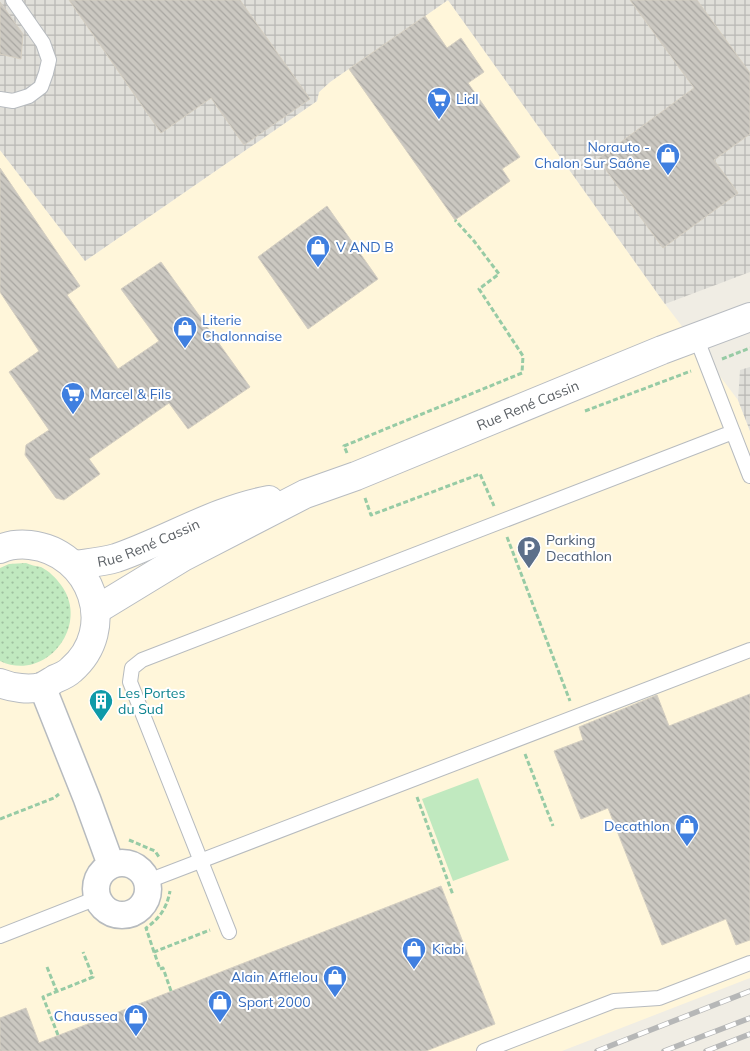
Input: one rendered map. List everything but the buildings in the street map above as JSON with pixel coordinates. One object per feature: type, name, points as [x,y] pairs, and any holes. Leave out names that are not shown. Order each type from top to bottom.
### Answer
[{"type":"main road","name":"Rue René Cassin","points":[[96,610],[183,557],[305,494],[356,476],[696,337],[750,317]]},
{"type":"main road","name":"Rue René Cassin","points":[[74,565],[114,558],[247,504],[305,494]]},
{"type":"main road","points":[[0,684],[8,687],[42,686],[71,671],[85,654],[94,633],[96,610],[89,586],[74,565],[59,553],[41,546],[21,544],[1,547]]},
{"type":"street","points":[[42,686],[111,865]]},
{"type":"street","points":[[122,863],[133,865],[157,878],[144,904],[136,912],[125,916],[113,914],[103,908],[97,898],[97,882],[111,865],[122,863]]},
{"type":"lane","points":[[0,99],[13,101],[30,96],[41,86],[49,60],[43,43],[12,0]]},
{"type":"lane","points":[[696,337],[750,476]]},
{"type":"lane","points":[[223,929],[201,860],[130,682],[132,668],[142,660],[733,432]]},
{"type":"lane","points":[[157,878],[750,650]]},
{"type":"lane","points":[[0,936],[97,898]]},
{"type":"lane","points":[[484,1051],[614,1001],[659,998],[750,963]]},
{"type":"path","points":[[454,220],[474,241],[499,274],[479,289],[522,356],[522,373],[344,446],[371,515],[480,474],[501,522],[576,717]]},
{"type":"path","points":[[524,751],[553,826]]},
{"type":"path","points":[[416,794],[453,895]]},
{"type":"path","points":[[126,832],[130,841],[155,851],[161,859],[157,878],[170,886],[166,905],[161,915],[146,928],[160,969],[163,968],[171,991]]},
{"type":"path","points":[[154,952],[223,929]]},
{"type":"path","points":[[58,1035],[43,997],[92,977],[84,952]]},
{"type":"path","points":[[46,967],[57,992]]},
{"type":"shaded area","points":[[0,0],[448,0],[330,82],[319,92],[317,101],[85,261],[0,150]]},
{"type":"shaded area","points":[[448,0],[665,304],[738,400],[750,431],[750,978],[562,1051],[0,1051],[0,150],[85,261],[317,101],[319,92],[330,82]]},
{"type":"shaded area","points":[[448,0],[750,0],[750,272],[665,304]]},
{"type":"shaded area","points":[[750,367],[750,431],[738,400],[740,370]]},
{"type":"green space","points":[[26,563],[41,567],[59,582],[69,601],[71,617],[67,632],[59,646],[47,657],[33,664],[17,666],[0,661],[0,568],[9,564]]},
{"type":"green space","points":[[478,778],[509,860],[453,881],[422,799]]},
{"type":"railway","points":[[597,1051],[750,991]]},
{"type":"railway","points":[[664,1051],[750,1018]]},
{"type":"railway","points":[[706,1051],[750,1034]]},
{"type":"place","name":"Lidl","points":[[439,120]]},
{"type":"place","name":"Norauto - Chalon Sur Saône","points":[[668,176]]},
{"type":"place","name":"V AND B","points":[[318,268]]},
{"type":"place","name":"Literie Chalonnaise","points":[[185,349]]},
{"type":"place","name":"Marcel & Fils","points":[[73,415]]},
{"type":"place","name":"Parking Decathlon","points":[[529,569]]},
{"type":"place","name":"Les Portes du Sud","points":[[101,722]]},
{"type":"place","name":"Decathlon","points":[[687,847]]},
{"type":"place","name":"Kiabi","points":[[414,970]]},
{"type":"place","name":"Alain Afflelou","points":[[335,998]]},
{"type":"place","name":"Sport 2000","points":[[220,1023]]},
{"type":"place","name":"Chaussea","points":[[136,1037]]}]
